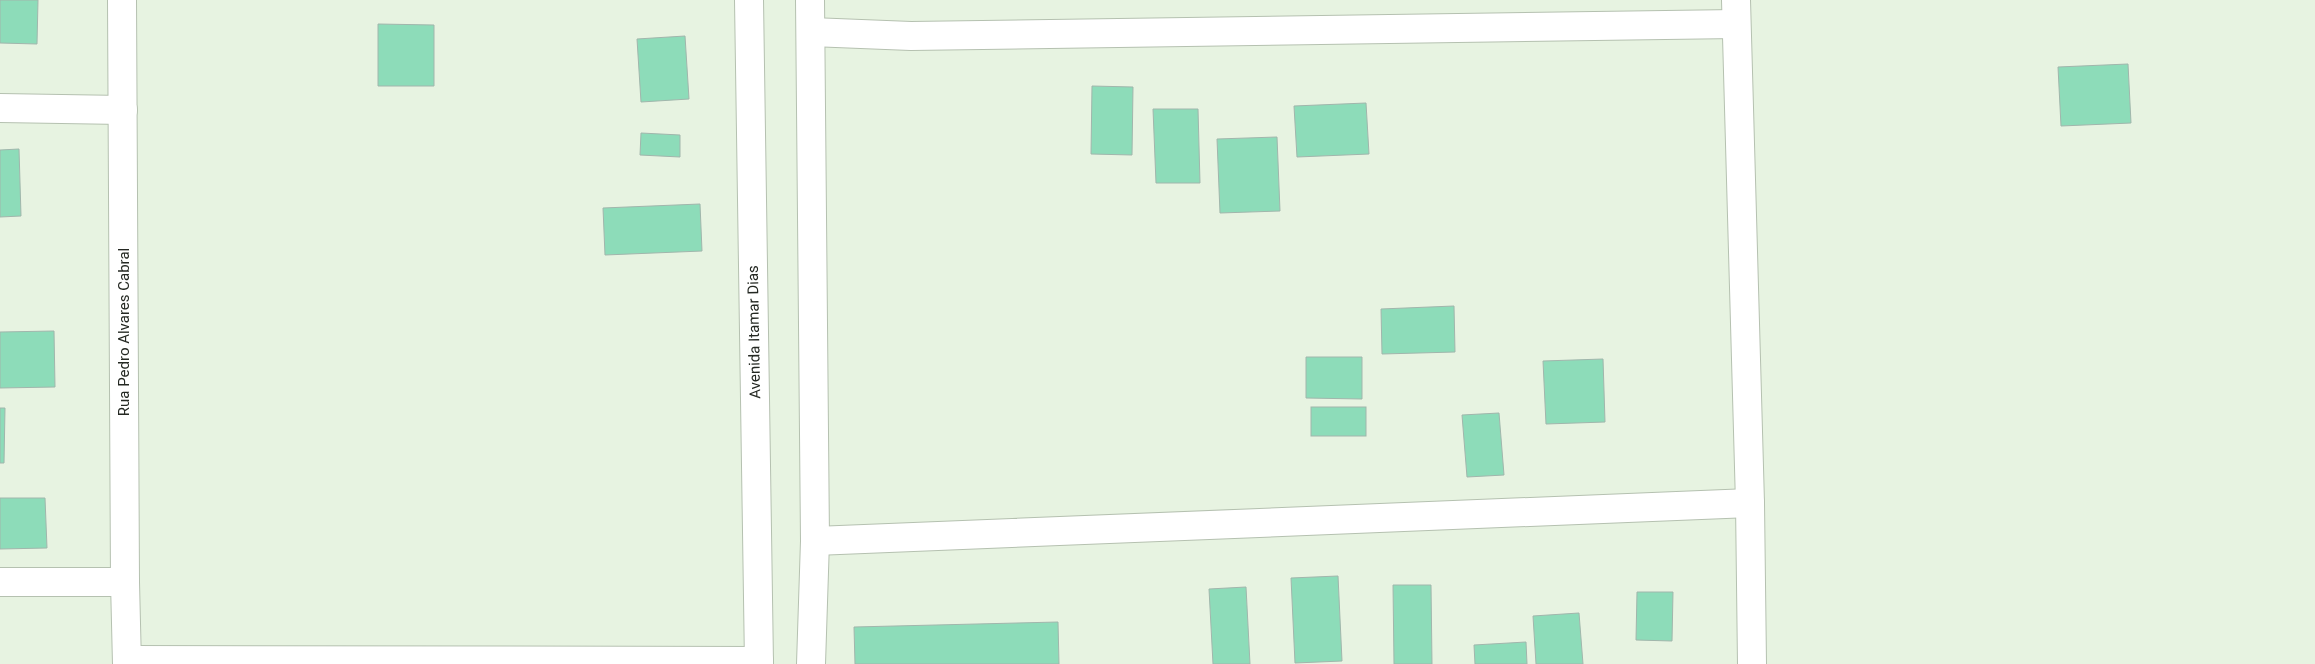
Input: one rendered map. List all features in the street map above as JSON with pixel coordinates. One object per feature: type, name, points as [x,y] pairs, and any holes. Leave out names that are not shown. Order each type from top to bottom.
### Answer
[{"type":"street","name":"Rua Pedro Alvares Cabral","points":[[122,0],[127,662]]},
{"type":"street","name":"Avenida Itamar Dias","points":[[748,0],[759,662]]},
{"type":"street","points":[[810,0],[815,542],[811,664]]},
{"type":"street","points":[[811,32],[911,36],[1736,12],[1750,503],[1752,664]]},
{"type":"street","points":[[0,108],[123,110]]},
{"type":"street","points":[[815,542],[1750,503]]},
{"type":"street","points":[[0,582],[125,582]]},
{"type":"street","points":[[127,662],[759,662]]},
{"type":"building","points":[[0,0],[38,0],[37,44],[0,43]]},
{"type":"building","points":[[378,24],[434,25],[434,86],[378,86]]},
{"type":"building","points":[[685,36],[689,99],[641,102],[637,39]]},
{"type":"building","points":[[2128,64],[2131,123],[2061,126],[2058,67]]},
{"type":"building","points":[[1092,86],[1133,87],[1132,155],[1091,154]]},
{"type":"building","points":[[1366,103],[1369,154],[1297,157],[1294,106]]},
{"type":"building","points":[[1153,109],[1198,109],[1200,183],[1156,183]]},
{"type":"building","points":[[641,133],[680,135],[680,157],[640,155]]},
{"type":"building","points":[[1277,137],[1280,211],[1220,213],[1217,139]]},
{"type":"building","points":[[19,149],[21,216],[0,217],[0,150]]},
{"type":"building","points":[[700,204],[702,251],[605,255],[603,208]]},
{"type":"building","points":[[1454,306],[1455,352],[1382,354],[1381,309]]},
{"type":"building","points":[[54,331],[55,387],[0,388],[0,332]]},
{"type":"building","points":[[1306,357],[1362,357],[1362,399],[1306,398]]},
{"type":"building","points":[[1603,359],[1605,422],[1546,424],[1543,361]]},
{"type":"building","points":[[1311,407],[1366,407],[1366,436],[1311,436]]},
{"type":"building","points":[[0,408],[5,408],[4,463],[0,463]]},
{"type":"building","points":[[1499,413],[1504,475],[1467,477],[1462,415]]},
{"type":"building","points":[[0,498],[45,498],[47,548],[0,549]]},
{"type":"building","points":[[1338,576],[1342,661],[1295,663],[1291,578]]},
{"type":"building","points":[[1393,585],[1431,585],[1432,664],[1394,664]]},
{"type":"building","points":[[1246,587],[1250,664],[1213,664],[1209,589]]},
{"type":"building","points":[[1637,592],[1673,592],[1672,641],[1636,640]]},
{"type":"building","points":[[1579,613],[1583,664],[1536,664],[1533,616]]},
{"type":"building","points":[[1058,622],[1059,664],[855,664],[854,627]]},
{"type":"building","points":[[1526,642],[1527,664],[1475,664],[1474,645]]}]
